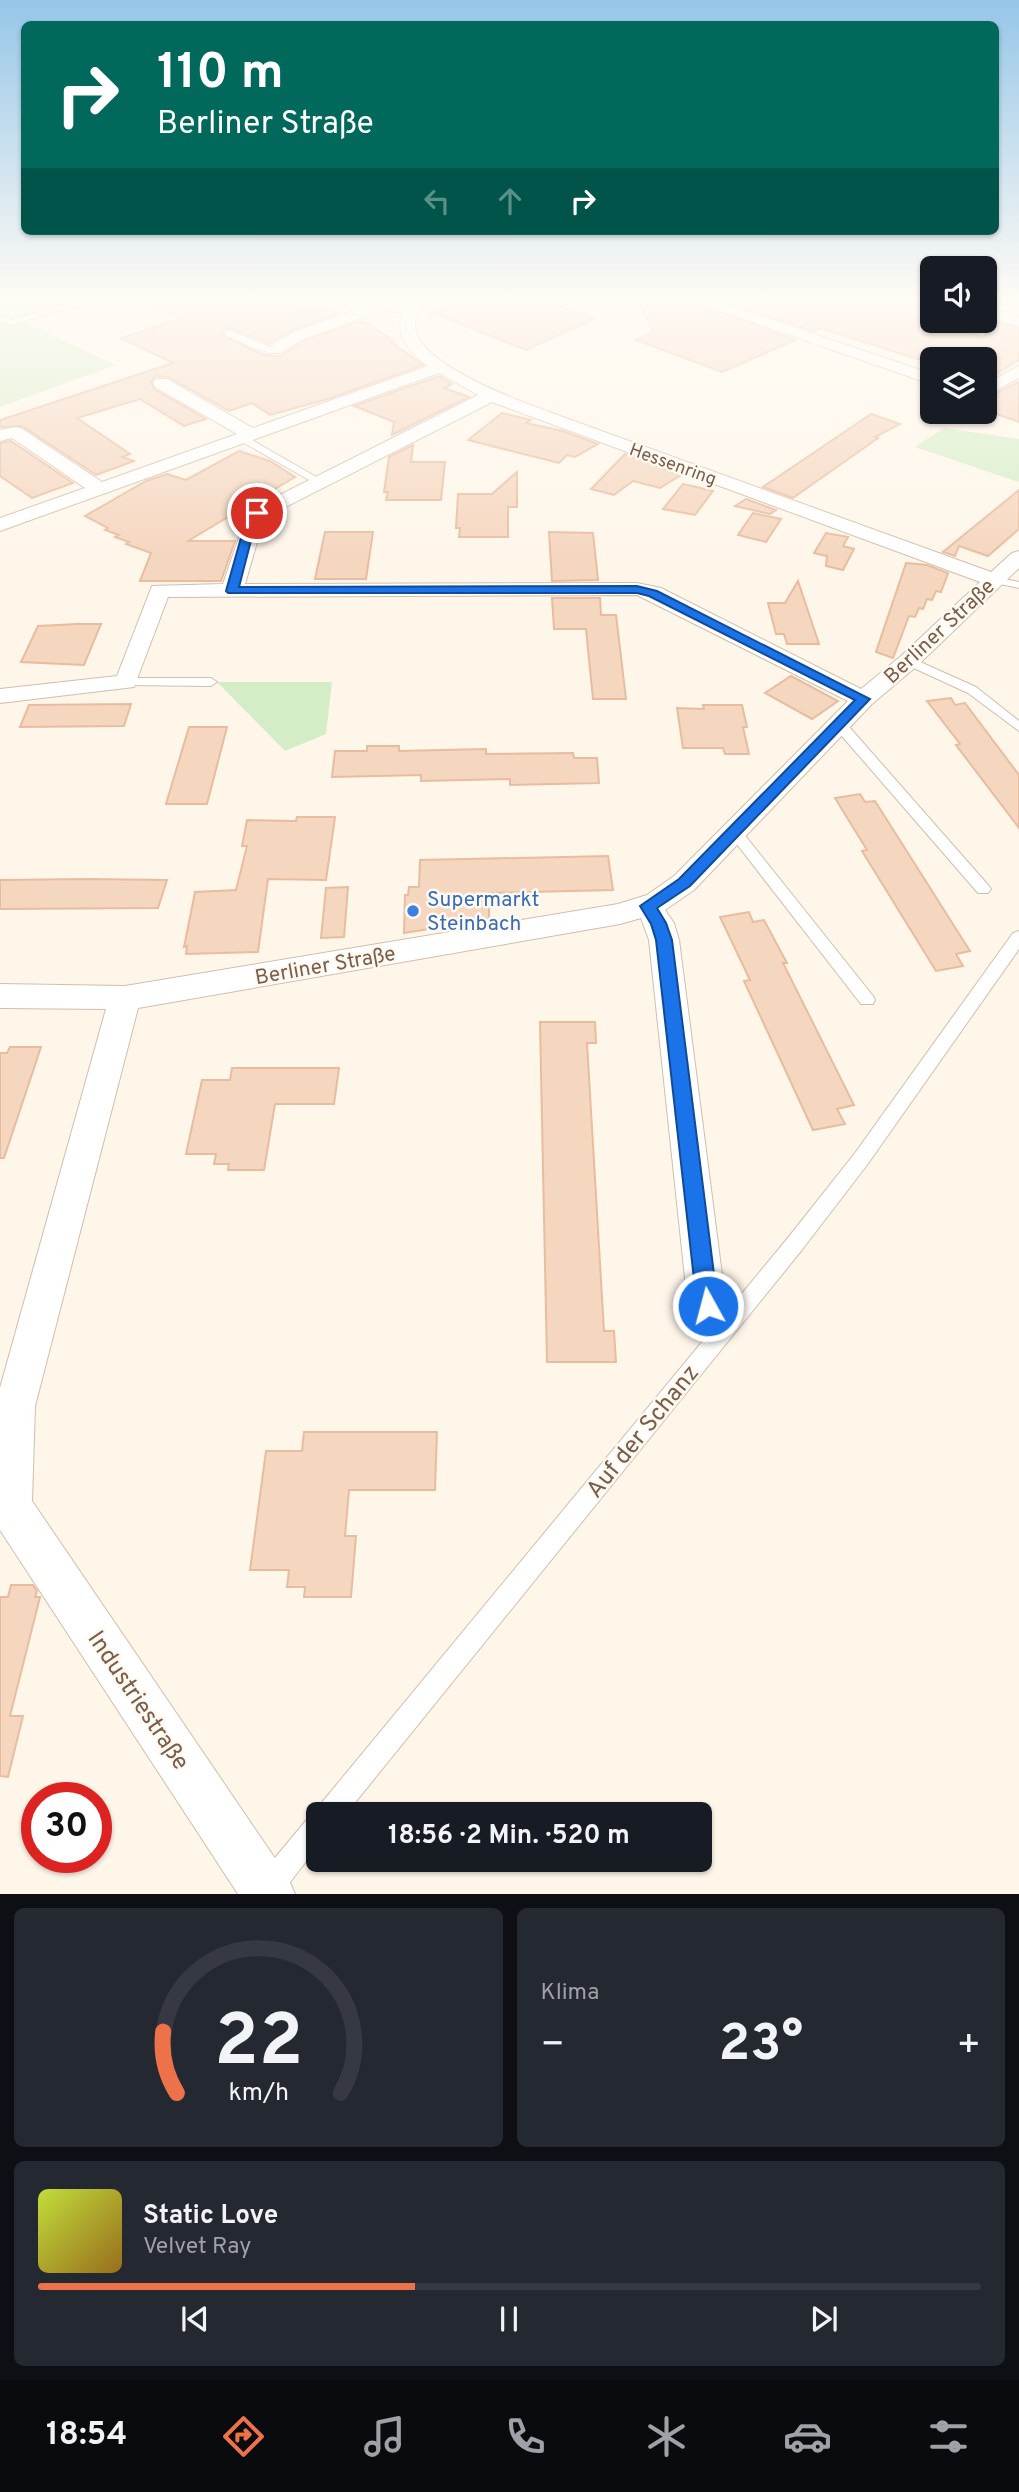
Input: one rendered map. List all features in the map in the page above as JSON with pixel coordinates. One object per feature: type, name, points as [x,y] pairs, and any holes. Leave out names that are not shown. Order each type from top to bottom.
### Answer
[{"type":"street","points":[[167,385],[247,437]]},
{"type":"street","points":[[0,525],[389,385]]},
{"type":"street","name":"Hessenring","points":[[474,385],[492,395],[669,463],[994,580]]},
{"type":"street","points":[[232,591],[253,517],[492,395]]},
{"type":"street","points":[[0,436],[15,432],[100,489]]},
{"type":"street","name":"Berliner Straße","points":[[0,996],[125,998],[599,918],[648,906],[684,883],[863,699],[909,661],[1019,558]]},
{"type":"street","points":[[0,696],[126,682],[160,591],[637,589],[653,593],[863,699]]},
{"type":"street","points":[[648,906],[659,923],[664,940],[708,1306]]},
{"type":"street","points":[[5,1507],[7,1406],[125,998]]},
{"type":"street","name":"Industriestraße","points":[[5,1507],[268,1892]]},
{"type":"lane","points":[[247,437],[320,482]]},
{"type":"lane","points":[[994,580],[1019,585]]},
{"type":"lane","points":[[909,661],[972,690],[1019,727]]},
{"type":"lane","points":[[126,682],[211,682]]},
{"type":"lane","points":[[839,724],[984,889]]},
{"type":"lane","points":[[734,831],[867,1000]]},
{"type":"lane","name":"Auf der Schanz","points":[[339,1802],[722,1334],[844,1180],[1019,937]]},
{"type":"lane","points":[[268,1892],[306,1842]]},
{"type":"green space","points":[[0,385],[59,385],[0,407]]},
{"type":"green space","points":[[944,428],[1019,439],[1019,482],[915,447]]},
{"type":"green space","points":[[217,682],[332,682],[326,734],[285,751]]},
{"type":"building","points":[[105,385],[152,385],[154,389],[206,419],[184,426],[140,399],[77,418],[130,454],[122,457],[134,461],[96,475],[22,426],[0,427],[0,420]]},
{"type":"building","points":[[183,385],[366,385],[270,415],[252,403],[229,411]]},
{"type":"building","points":[[412,385],[449,385],[444,388],[469,397],[392,435],[394,422],[354,406]]},
{"type":"building","points":[[1012,385],[1019,385],[1019,422],[997,414],[997,392]]},
{"type":"building","points":[[502,413],[531,420],[526,423],[563,431],[598,444],[575,457],[567,455],[559,463],[468,440]]},
{"type":"building","points":[[871,414],[900,424],[875,437],[878,438],[793,498],[763,487]]},
{"type":"building","points":[[11,441],[73,483],[32,498],[0,476],[0,443]]},
{"type":"building","points":[[413,445],[411,462],[445,462],[441,500],[386,500],[388,492],[384,492],[389,457]]},
{"type":"building","points":[[239,451],[270,461],[295,477],[188,541],[235,541],[221,581],[140,581],[151,553],[126,544],[129,542],[115,537],[119,535],[105,530],[108,528],[85,516],[146,481],[167,474],[186,480]]},
{"type":"building","points":[[625,454],[681,475],[660,488],[633,481],[614,495],[591,489]]},
{"type":"building","points":[[517,472],[517,507],[508,507],[508,537],[459,537],[460,528],[456,528],[458,494],[492,494]]},
{"type":"building","points":[[683,484],[713,491],[695,515],[663,509]]},
{"type":"building","points":[[1019,490],[1019,529],[988,556],[959,546],[955,556],[943,552]]},
{"type":"building","points":[[746,499],[776,510],[770,514],[735,506]]},
{"type":"building","points":[[753,513],[781,519],[766,542],[738,535]]},
{"type":"building","points":[[325,532],[373,532],[366,579],[315,579]]},
{"type":"building","points":[[549,532],[593,533],[598,580],[552,581]]},
{"type":"building","points":[[826,533],[848,537],[843,546],[854,549],[843,570],[826,566],[827,556],[814,553]]},
{"type":"building","points":[[906,563],[927,565],[948,573],[941,592],[936,591],[932,600],[927,599],[923,609],[919,608],[915,617],[909,616],[893,658],[876,652]]},
{"type":"building","points":[[798,581],[819,644],[787,644],[784,634],[776,634],[768,603],[785,603]]},
{"type":"building","points":[[552,598],[600,598],[601,615],[616,615],[626,699],[593,699],[586,629],[554,629]]},
{"type":"building","points":[[101,624],[84,665],[21,662],[38,626]]},
{"type":"building","points":[[791,676],[838,701],[812,719],[765,693]]},
{"type":"building","points":[[951,698],[955,705],[965,703],[1019,775],[1019,828],[956,745],[960,744],[927,701]]},
{"type":"building","points":[[131,704],[124,726],[20,727],[29,705]]},
{"type":"building","points":[[703,705],[742,705],[747,727],[743,727],[749,754],[725,754],[723,748],[683,748],[677,708],[704,709]]},
{"type":"building","points":[[189,727],[227,727],[207,804],[166,804]]},
{"type":"building","points":[[367,746],[399,746],[399,751],[486,749],[486,754],[573,753],[574,758],[597,758],[599,783],[510,785],[510,779],[421,781],[421,775],[332,777],[335,751],[367,751]]},
{"type":"building","points":[[860,794],[865,802],[875,801],[970,951],[956,954],[963,966],[936,971],[862,851],[867,850],[835,798]]},
{"type":"building","points":[[297,817],[335,817],[326,880],[268,879],[258,952],[186,954],[187,946],[184,947],[195,892],[236,890],[247,846],[242,846],[247,820],[296,821]]},
{"type":"building","points":[[608,856],[613,890],[489,893],[489,919],[404,933],[405,895],[408,895],[409,887],[419,887],[420,860]]},
{"type":"building","points":[[0,880],[167,880],[158,908],[0,909]]},
{"type":"building","points":[[348,887],[344,937],[321,938],[326,888]]},
{"type":"building","points":[[749,912],[753,922],[764,920],[854,1105],[837,1109],[845,1124],[813,1130],[744,981],[750,980],[720,917]]},
{"type":"building","points":[[540,1022],[595,1022],[596,1043],[587,1043],[604,1331],[614,1331],[616,1362],[547,1362]]},
{"type":"building","points":[[10,1047],[41,1047],[4,1158],[0,1158],[0,1053],[7,1053]]},
{"type":"building","points":[[232,1068],[339,1068],[334,1104],[275,1104],[264,1170],[228,1170],[229,1164],[214,1164],[216,1154],[186,1154],[202,1080],[230,1080]]},
{"type":"building","points":[[304,1432],[437,1432],[435,1490],[349,1490],[345,1536],[356,1536],[351,1597],[304,1597],[305,1587],[287,1587],[289,1570],[250,1570],[266,1451],[302,1451]]},
{"type":"building","points":[[11,1585],[33,1585],[37,1591],[35,1597],[40,1597],[10,1716],[23,1716],[8,1777],[0,1776],[0,1597],[8,1597]]},
{"type":"place","name":"Supermarkt Steinbach","points":[[413,911]]},
{"type":"route","points":[[257,513],[251,520],[232,591],[637,589],[653,593],[863,699],[684,883],[666,897],[648,906],[659,923],[664,940],[708,1306]]}]
